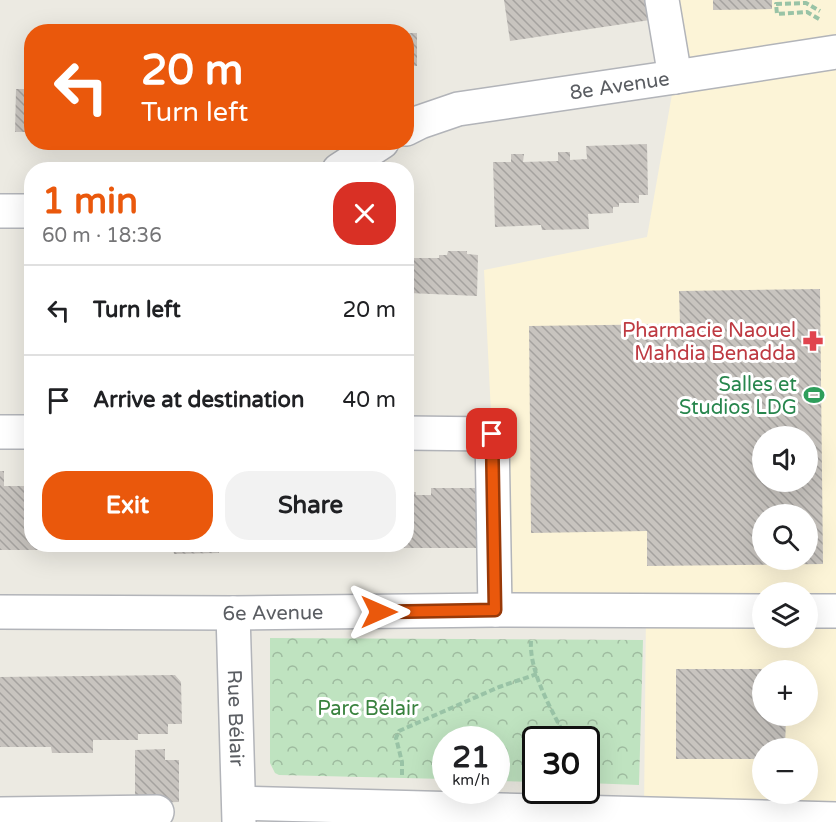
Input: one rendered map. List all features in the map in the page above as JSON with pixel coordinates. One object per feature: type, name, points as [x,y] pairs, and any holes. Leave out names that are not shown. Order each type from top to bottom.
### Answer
[{"type":"street","points":[[662,0],[675,77]]},
{"type":"street","name":"8e Avenue","points":[[414,125],[458,109],[836,52]]},
{"type":"street","points":[[351,162],[370,150]]},
{"type":"street","points":[[0,211],[24,211]]},
{"type":"street","points":[[0,432],[24,432]]},
{"type":"street","points":[[414,433],[492,434],[495,610]]},
{"type":"street","name":"6e Avenue","points":[[0,612],[752,611]]},
{"type":"street","points":[[818,611],[836,611]]},
{"type":"street","name":"Rue Bélair","points":[[233,613],[239,812]]},
{"type":"street","points":[[0,814],[157,812]]},
{"type":"street","points":[[239,812],[836,819]]},
{"type":"path","points":[[819,19],[807,12],[777,14],[776,4],[806,2],[820,11]]},
{"type":"path","points":[[531,635],[530,650],[537,674],[561,726]]},
{"type":"path","points":[[402,782],[402,762],[396,738],[399,731],[499,687],[537,674]]},
{"type":"shaded area","points":[[662,0],[836,0],[836,822],[644,813],[646,611],[495,610],[492,434],[484,270],[647,237],[675,77]]},
{"type":"green space","name":"Parc Bélair","points":[[270,638],[643,640],[639,785],[600,784],[600,726],[522,726],[522,782],[510,781],[510,726],[432,726],[432,779],[279,775],[275,773],[270,763]]},
{"type":"building","points":[[504,0],[647,0],[650,20],[510,41]]},
{"type":"building","points":[[713,0],[772,0],[772,9],[713,10]]},
{"type":"building","points":[[414,33],[417,33],[417,66],[414,66]]},
{"type":"building","points":[[16,89],[24,89],[24,132],[15,132]]},
{"type":"building","points":[[647,144],[648,195],[639,195],[639,203],[619,203],[619,207],[613,207],[613,213],[588,214],[589,229],[542,230],[541,225],[495,227],[493,162],[511,162],[511,154],[524,154],[523,162],[558,161],[558,152],[570,152],[570,160],[587,159],[586,146]]},
{"type":"building","points":[[448,251],[467,251],[467,254],[478,255],[477,296],[414,293],[414,258],[439,258],[439,255],[447,255]]},
{"type":"building","points":[[820,289],[823,564],[818,564],[818,504],[752,504],[752,565],[647,566],[647,531],[531,533],[529,326],[680,324],[679,291]]},
{"type":"building","points":[[0,471],[4,471],[4,486],[24,486],[24,550],[0,550]]},
{"type":"building","points":[[431,488],[481,488],[481,548],[414,548],[414,492],[416,495],[431,495]]},
{"type":"building","points":[[174,552],[219,552],[219,553],[174,554]]},
{"type":"building","points":[[676,669],[752,669],[752,726],[786,726],[785,738],[752,738],[752,759],[676,759]]},
{"type":"building","points":[[175,675],[181,682],[182,724],[168,724],[168,734],[138,734],[138,740],[93,740],[93,753],[52,753],[51,747],[0,747],[0,677]]},
{"type":"building","points":[[165,749],[165,760],[179,760],[179,802],[135,803],[135,750]]},
{"type":"place","name":"Pharmacie Naouel Mahdia Benadda","points":[[813,341]]},
{"type":"place","name":"Salles et Studios LDG","points":[[814,395]]},
{"type":"route","points":[[379,612],[495,610],[492,434]]}]
